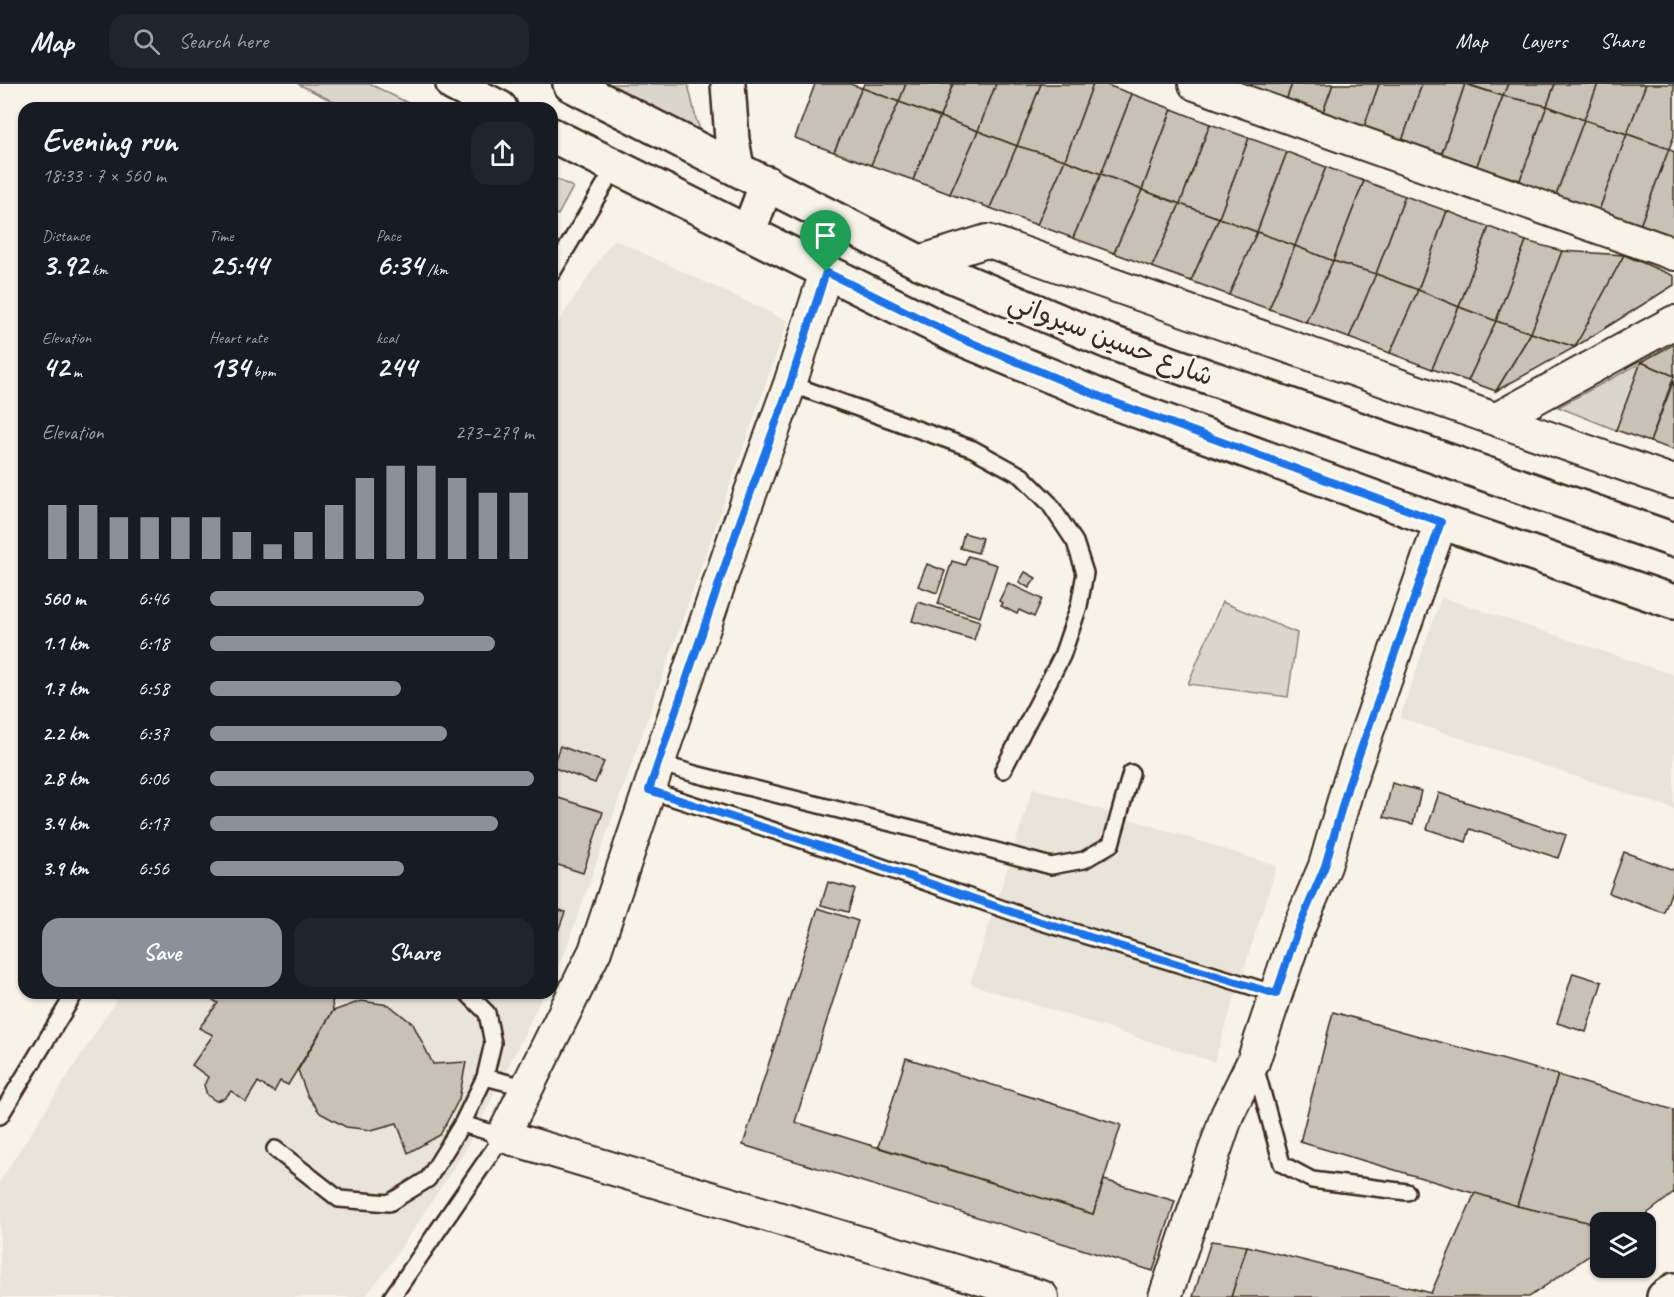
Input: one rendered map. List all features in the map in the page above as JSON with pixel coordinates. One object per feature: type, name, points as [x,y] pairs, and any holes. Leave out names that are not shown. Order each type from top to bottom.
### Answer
[{"type":"main road","points":[[453,84],[488,102]]},
{"type":"main road","name":"شارع حسين سيرواني","points":[[570,84],[919,262],[1109,342],[1674,540]]},
{"type":"main road","points":[[728,84],[732,140],[737,168]]},
{"type":"main road","points":[[558,138],[960,338],[1113,402],[1441,522],[1674,602]]},
{"type":"main road","points":[[748,233],[767,183]]},
{"type":"main road","points":[[1664,1297],[1674,1290]]},
{"type":"street","points":[[1195,84],[1674,254]]},
{"type":"street","points":[[919,262],[987,242],[994,243],[1674,482]]},
{"type":"street","points":[[826,272],[790,384],[737,530],[595,951],[503,1136],[1042,1297]]},
{"type":"street","points":[[1497,419],[1674,322]]},
{"type":"street","points":[[1165,1297],[1227,1115],[1253,1062],[1296,934],[1325,866],[1348,786],[1441,522]]},
{"type":"lane","points":[[558,263],[615,167]]},
{"type":"lane","points":[[790,384],[973,449],[1022,476],[1049,503],[1075,542],[1085,573],[1079,606],[1062,656],[1003,770]]},
{"type":"lane","points":[[654,776],[695,774],[923,831],[1051,866],[1083,860],[1111,844],[1131,773]]},
{"type":"lane","points":[[654,776],[845,854],[1038,921],[1276,994]]},
{"type":"lane","points":[[0,1116],[71,999]]},
{"type":"lane","points":[[275,1149],[339,1199],[389,1203],[428,1179],[462,1124],[485,1077],[493,1043],[487,1012],[473,999]]},
{"type":"lane","points":[[1253,1062],[1282,1164],[1312,1180],[1407,1192]]},
{"type":"lane","points":[[485,1077],[528,1088]]},
{"type":"lane","points":[[392,1297],[503,1136],[462,1124]]},
{"type":"shaded area","points":[[298,84],[370,84],[406,102],[334,102]]},
{"type":"shaded area","points":[[596,84],[688,84],[696,119],[703,137]]},
{"type":"shaded area","points":[[558,180],[573,187],[558,215]]},
{"type":"shaded area","points":[[613,239],[788,321],[565,952],[558,965],[558,323]]},
{"type":"shaded area","points":[[1641,362],[1616,430],[1558,407],[1635,366]]},
{"type":"shaded area","points":[[1441,597],[1674,675],[1674,809],[1400,718]]},
{"type":"shaded area","points":[[1222,602],[1297,633],[1288,697],[1188,684]]},
{"type":"shaded area","points":[[1033,788],[1277,866],[1214,1062],[970,984]]},
{"type":"shaded area","points":[[117,999],[541,999],[463,1154],[391,1263],[365,1297],[0,1297],[0,1181]]},
{"type":"building","points":[[815,84],[850,84],[862,88],[834,152],[795,138]]},
{"type":"building","points":[[864,84],[906,84],[899,102],[862,88]]},
{"type":"building","points":[[906,84],[953,84],[940,117],[899,102]]},
{"type":"building","points":[[953,84],[996,84],[978,131],[940,117]]},
{"type":"building","points":[[996,84],[1041,84],[1017,146],[978,131]]},
{"type":"building","points":[[1041,84],[1093,84],[1065,160],[1017,146]]},
{"type":"building","points":[[1093,84],[1104,84],[1132,94],[1101,174],[1065,160]]},
{"type":"building","points":[[1239,84],[1292,84],[1286,101]]},
{"type":"building","points":[[1292,84],[1333,84],[1322,115],[1286,101]]},
{"type":"building","points":[[1333,84],[1379,84],[1363,130],[1322,115]]},
{"type":"building","points":[[1379,84],[1422,84],[1401,144],[1363,130]]},
{"type":"building","points":[[1422,84],[1465,84],[1440,159],[1401,144]]},
{"type":"building","points":[[1465,84],[1503,96],[1476,168],[1440,159]]},
{"type":"building","points":[[1467,84],[1508,84],[1503,96]]},
{"type":"building","points":[[1508,84],[1555,84],[1547,106],[1503,96]]},
{"type":"building","points":[[1555,84],[1598,84],[1584,120],[1547,106]]},
{"type":"building","points":[[1598,84],[1646,84],[1627,134],[1584,120]]},
{"type":"building","points":[[1646,84],[1674,84],[1674,136],[1669,149],[1627,134]]},
{"type":"building","points":[[862,88],[899,102],[871,165],[834,152]]},
{"type":"building","points":[[1132,94],[1172,109],[1142,190],[1101,174]]},
{"type":"building","points":[[1503,96],[1547,106],[1520,180],[1476,168]]},
{"type":"building","points":[[899,102],[940,117],[913,180],[871,165]]},
{"type":"building","points":[[1547,106],[1584,120],[1553,203],[1520,180]]},
{"type":"building","points":[[1172,109],[1210,124],[1180,204],[1142,190]]},
{"type":"building","points":[[940,117],[978,131],[950,194],[913,180]]},
{"type":"building","points":[[1584,120],[1627,134],[1597,216],[1553,203]]},
{"type":"building","points":[[1210,124],[1249,138],[1219,218],[1180,204]]},
{"type":"building","points":[[978,131],[1017,146],[990,208],[950,194]]},
{"type":"building","points":[[1627,134],[1669,149],[1638,231],[1597,216]]},
{"type":"building","points":[[1249,138],[1287,152],[1257,232],[1219,218]]},
{"type":"building","points":[[1017,146],[1065,160],[1037,225],[990,208]]},
{"type":"building","points":[[1669,149],[1674,152],[1674,247],[1638,231]]},
{"type":"building","points":[[1287,152],[1326,167],[1295,246],[1257,232]]},
{"type":"building","points":[[1065,160],[1101,174],[1073,238],[1037,225]]},
{"type":"building","points":[[1326,167],[1364,181],[1333,261],[1295,246]]},
{"type":"building","points":[[1101,174],[1142,190],[1114,253],[1073,238]]},
{"type":"building","points":[[1364,181],[1405,196],[1376,274],[1333,261]]},
{"type":"building","points":[[1142,190],[1180,204],[1152,267],[1114,253]]},
{"type":"building","points":[[1405,196],[1447,211],[1418,290],[1376,274]]},
{"type":"building","points":[[1180,204],[1219,218],[1191,281],[1152,267]]},
{"type":"building","points":[[1447,211],[1489,227],[1459,307],[1418,290]]},
{"type":"building","points":[[1219,218],[1257,232],[1229,295],[1191,281]]},
{"type":"building","points":[[1489,227],[1526,241],[1496,321],[1459,307]]},
{"type":"building","points":[[1257,232],[1295,246],[1269,309],[1229,295]]},
{"type":"building","points":[[1526,241],[1562,251],[1531,333],[1496,321]]},
{"type":"building","points":[[1295,246],[1333,261],[1306,322],[1269,309]]},
{"type":"building","points":[[1562,251],[1624,255],[1575,347],[1531,333]]},
{"type":"building","points":[[1624,255],[1674,276],[1674,285],[1575,347]]},
{"type":"building","points":[[1333,261],[1376,274],[1349,338],[1306,322]]},
{"type":"building","points":[[1376,274],[1418,290],[1390,353],[1349,338]]},
{"type":"building","points":[[1418,290],[1459,307],[1432,369],[1390,353]]},
{"type":"building","points":[[1459,307],[1496,321],[1468,381],[1432,369]]},
{"type":"building","points":[[1496,321],[1531,333],[1496,391],[1468,381]]},
{"type":"building","points":[[1531,333],[1575,347],[1496,391]]},
{"type":"building","points":[[1674,344],[1674,376],[1641,362]]},
{"type":"building","points":[[1641,362],[1674,376],[1650,442],[1616,430]]},
{"type":"building","points":[[1674,380],[1674,450],[1650,442]]},
{"type":"building","points":[[964,533],[982,538],[978,553],[960,548]]},
{"type":"building","points":[[968,556],[997,565],[980,617],[938,604],[952,561],[965,565]]},
{"type":"building","points":[[927,564],[945,571],[937,593],[918,586]]},
{"type":"building","points":[[1025,572],[1036,578],[1029,588],[1019,582]]},
{"type":"building","points":[[1008,583],[1042,599],[1034,617],[1019,610],[1017,614],[1001,606],[1003,603],[999,601]]},
{"type":"building","points":[[918,602],[980,621],[974,640],[912,621]]},
{"type":"building","points":[[560,746],[604,762],[595,783],[558,769]]},
{"type":"building","points":[[1392,783],[1421,791],[1413,824],[1384,817]]},
{"type":"building","points":[[1439,793],[1566,835],[1558,858],[1470,829],[1466,842],[1427,829]]},
{"type":"building","points":[[558,798],[603,812],[583,873],[558,865]]},
{"type":"building","points":[[1624,852],[1674,870],[1674,884],[1664,913],[1609,893]]},
{"type":"building","points":[[828,882],[855,889],[848,912],[821,905]]},
{"type":"building","points":[[818,908],[858,921],[795,1122],[1093,1214],[1104,1180],[1175,1201],[1153,1271],[743,1145]]},
{"type":"building","points":[[558,909],[565,912],[558,931]]},
{"type":"building","points":[[1573,973],[1602,982],[1586,1032],[1557,1023]]},
{"type":"building","points":[[212,999],[334,999],[333,1011],[288,1085],[280,1081],[274,1092],[258,1082],[246,1102],[231,1091],[225,1098],[216,1101],[207,1095],[204,1085],[208,1077],[192,1065],[213,1035],[199,1028],[218,1003]]},
{"type":"building","points":[[361,1001],[389,1005],[413,1024],[433,1064],[466,1062],[459,1099],[440,1135],[408,1153],[397,1123],[371,1130],[346,1127],[320,1113],[307,1095],[298,1070],[333,1011]]},
{"type":"building","points":[[1333,1012],[1558,1075],[1517,1206],[1300,1142]]},
{"type":"building","points":[[906,1058],[1121,1125],[1093,1214],[878,1147]]},
{"type":"building","points":[[1558,1075],[1674,1110],[1674,1193],[1649,1212],[1590,1212],[1590,1223],[1517,1206]]},
{"type":"building","points":[[1475,1193],[1517,1206],[1590,1223],[1590,1255],[1529,1297],[1231,1297],[1247,1246],[1431,1293]]},
{"type":"building","points":[[1211,1241],[1247,1246],[1231,1297],[1193,1297]]},
{"type":"route","points":[[826,272],[960,338],[1113,402],[1441,522],[1348,786],[1325,866],[1296,934],[1276,994],[1038,921],[845,854],[649,790],[737,530],[790,384],[826,272]]}]
